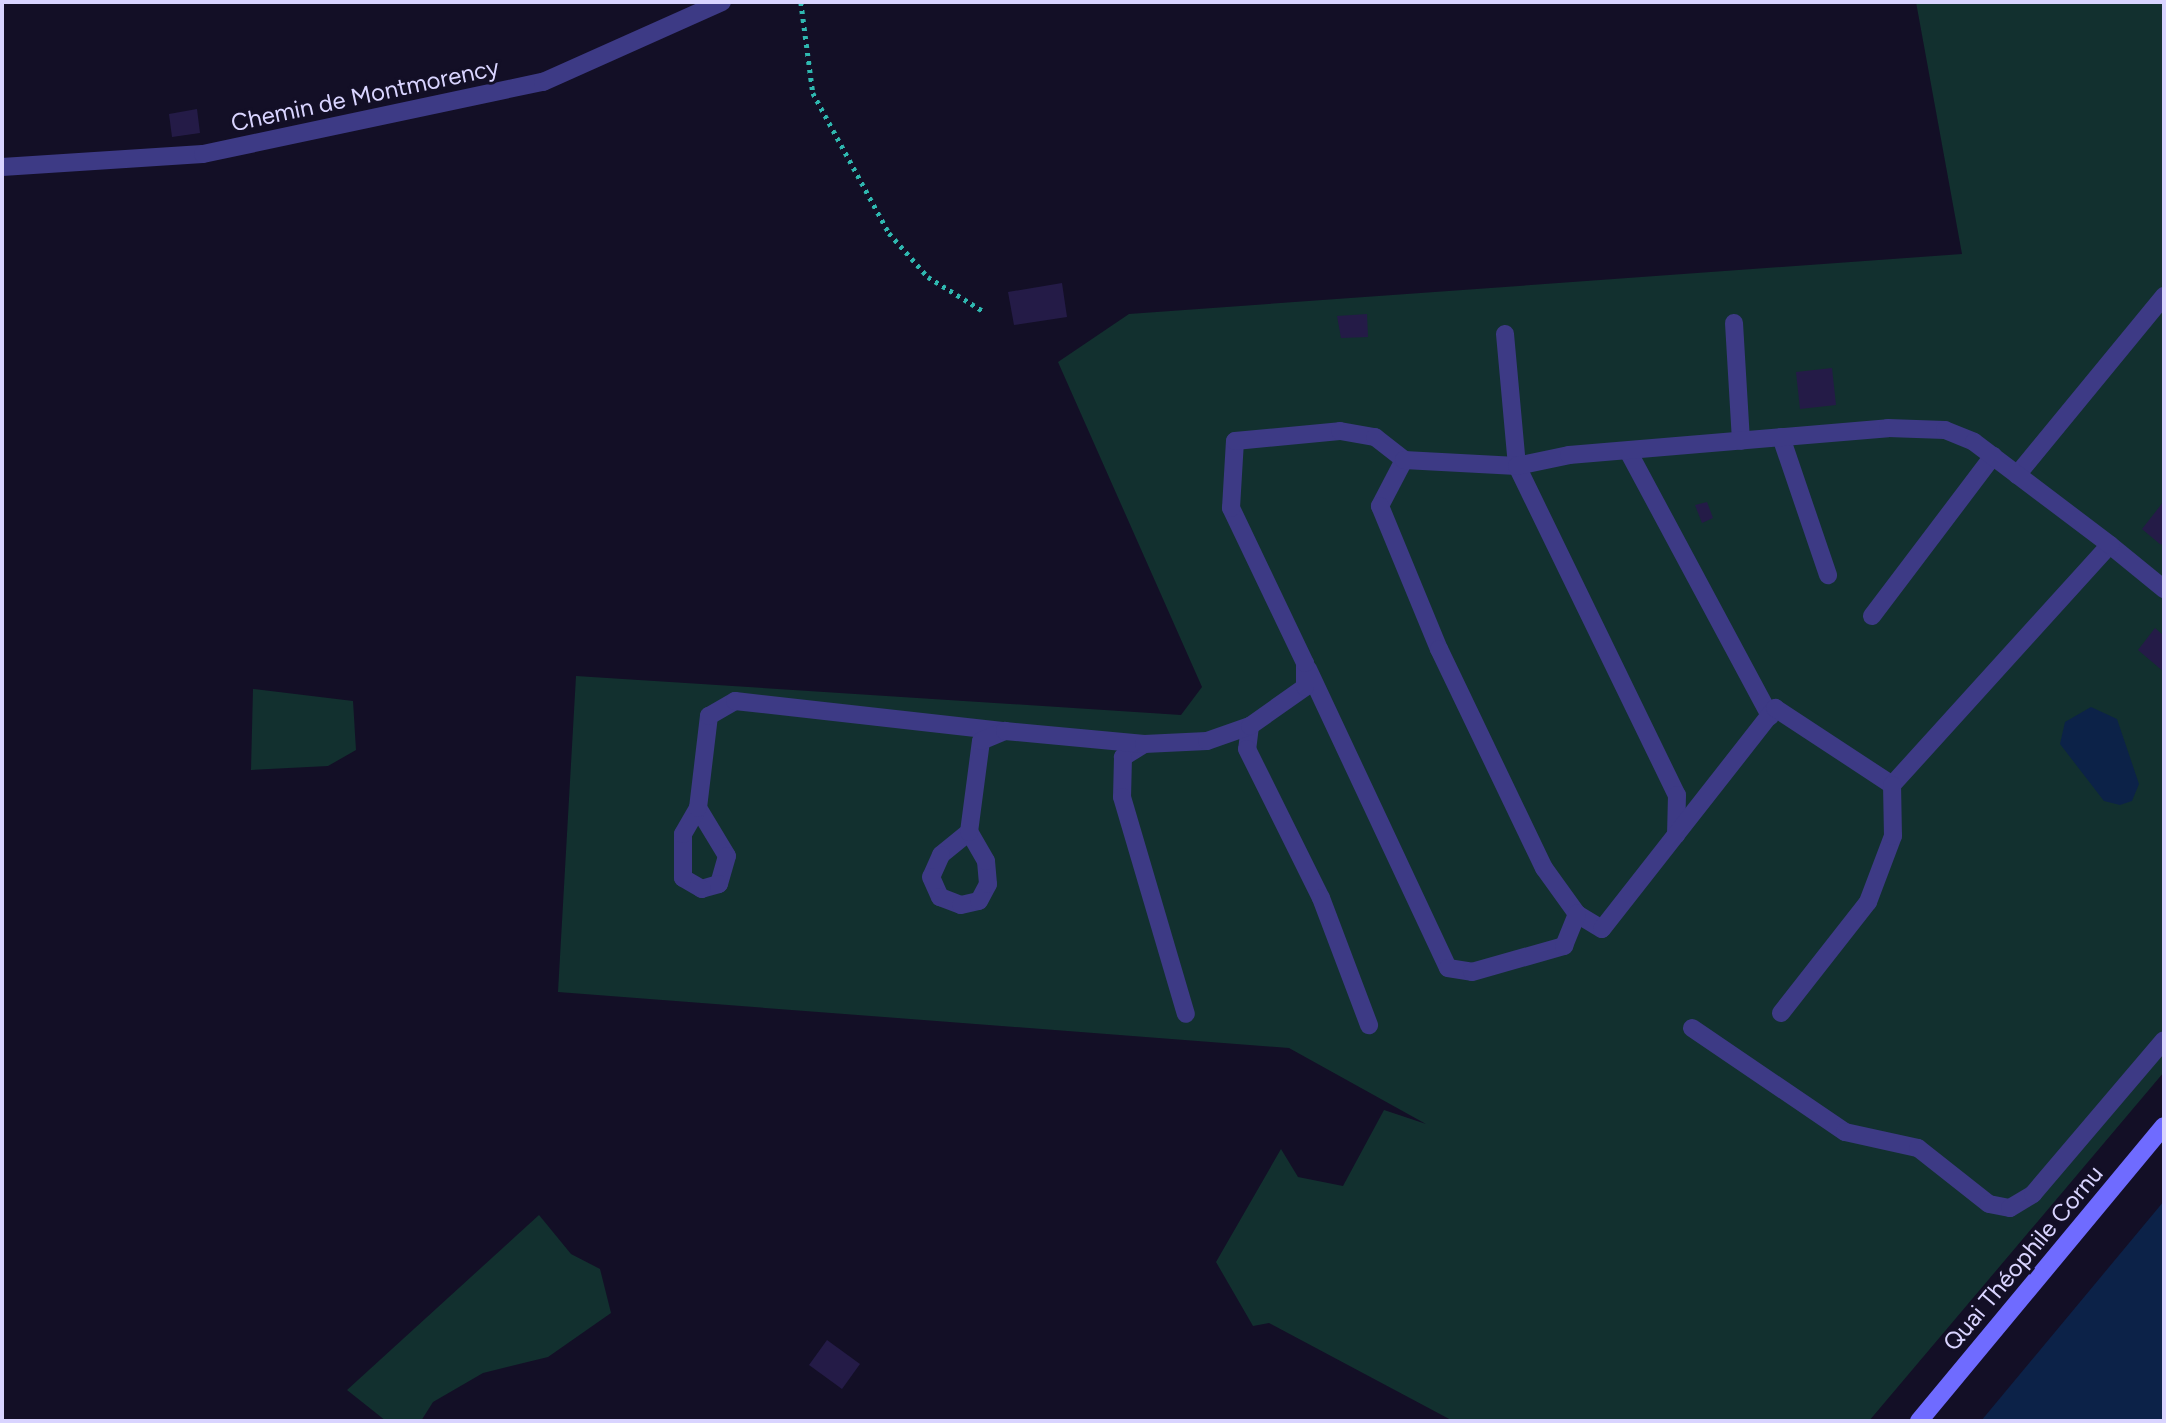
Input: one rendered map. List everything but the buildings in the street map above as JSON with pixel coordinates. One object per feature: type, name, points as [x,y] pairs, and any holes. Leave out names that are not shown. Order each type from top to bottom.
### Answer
[{"type":"main road","name":"Quai Théophile Cornu","points":[[1919,1421],[2164,1126]]},
{"type":"street","name":"Chemin de Montmorency","points":[[2,167],[203,154],[517,88],[658,35],[722,2]]},
{"type":"street","points":[[2017,475],[2164,296]]},
{"type":"street","points":[[1734,323],[1741,440]]},
{"type":"street","points":[[1505,334],[1517,466],[1677,795],[1676,835]]},
{"type":"street","points":[[1577,914],[1564,946],[1472,972],[1448,968],[1231,508],[1236,440],[1340,431],[1375,437],[1404,460],[1517,466],[1628,450],[1741,440],[1888,428],[1945,430],[1993,456],[2164,589]]},
{"type":"street","points":[[1781,437],[1828,575]]},
{"type":"street","points":[[1628,450],[1770,716]]},
{"type":"street","points":[[1872,616],[1993,456]]},
{"type":"street","points":[[1404,460],[1380,506],[1516,815],[1577,914],[1602,929],[1775,708],[1892,785]]},
{"type":"street","points":[[1781,1013],[1868,902],[1893,836],[1892,785],[2110,545]]},
{"type":"street","points":[[698,808],[709,716],[734,701],[1144,744],[1207,741],[1250,726],[1305,687],[1305,663]]},
{"type":"street","points":[[1250,726],[1247,749],[1321,898],[1369,1025]]},
{"type":"street","points":[[969,832],[981,741],[1005,731]]},
{"type":"street","points":[[1144,744],[1123,757],[1122,797],[1186,1014]]},
{"type":"street","points":[[1692,1028],[1845,1132],[1918,1148],[1989,1204],[2010,1208],[2033,1194],[2164,1040]]},
{"type":"path","points":[[801,2],[813,93],[889,233],[928,277],[984,311]]},
{"type":"green space","points":[[1916,2],[2164,2],[2164,1072],[1869,1421],[1453,1421],[1269,1323],[1253,1326],[1216,1262],[1281,1149],[1298,1177],[1343,1186],[1384,1110],[1426,1124],[1289,1048],[558,992],[576,676],[1181,715],[1202,687],[1058,362],[1129,314],[1962,254]]},
{"type":"green space","points":[[253,689],[353,701],[356,750],[328,766],[251,770]]},
{"type":"green space","points":[[539,1215],[571,1254],[600,1269],[611,1313],[548,1357],[483,1373],[433,1402],[421,1421],[386,1421],[347,1390]]},
{"type":"water","points":[[2091,707],[2117,719],[2139,784],[2132,801],[2120,805],[2104,801],[2060,744],[2065,722]]},
{"type":"water","points":[[2164,1201],[2164,1421],[1981,1421]]}]
